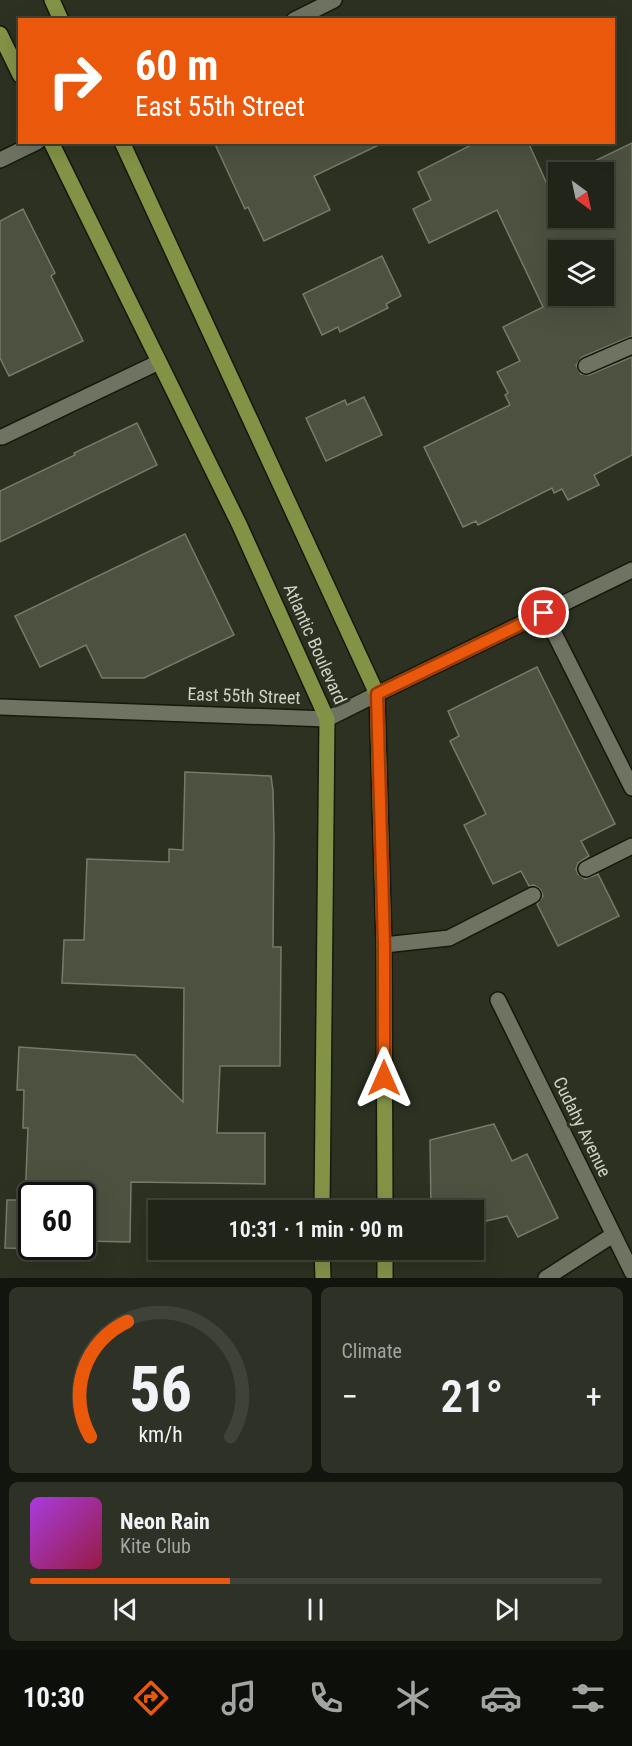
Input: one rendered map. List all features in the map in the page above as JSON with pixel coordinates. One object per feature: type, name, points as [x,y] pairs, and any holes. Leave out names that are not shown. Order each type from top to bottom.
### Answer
[{"type":"main road","points":[[52,0],[60,18]]},
{"type":"main road","points":[[0,34],[18,71]]},
{"type":"main road","name":"Atlantic Boulevard","points":[[52,144],[239,524],[327,718],[322,1200]]},
{"type":"main road","name":"Atlantic Boulevard","points":[[123,144],[377,694],[384,945],[385,1200]]},
{"type":"main road","points":[[322,1260],[323,1278]]},
{"type":"main road","points":[[385,1260],[385,1278]]},
{"type":"street","points":[[298,18],[334,0]]},
{"type":"street","points":[[0,160],[33,144]]},
{"type":"street","points":[[585,366],[632,346]]},
{"type":"street","points":[[2,437],[159,362]]},
{"type":"street","name":"East 55th Street","points":[[0,706],[327,718],[632,570]]},
{"type":"street","points":[[544,613],[632,788]]},
{"type":"street","points":[[586,869],[632,846]]},
{"type":"street","points":[[384,945],[449,938],[533,895]]},
{"type":"street","name":"Cudahy Avenue","points":[[498,1000],[613,1235],[627,1248],[632,1272]]},
{"type":"street","points":[[546,1278],[613,1235]]},
{"type":"building","points":[[632,143],[632,336],[582,357],[576,365],[581,374],[589,375],[632,357],[632,455],[594,475],[599,485],[568,500],[562,489],[554,493],[552,488],[478,525],[476,521],[463,527],[424,447],[510,405],[505,395],[508,393],[497,372],[520,361],[503,327],[543,307],[497,210],[429,243],[413,209],[431,200],[418,172],[473,144],[529,144],[548,184],[548,228],[614,228],[614,162],[593,162]]},
{"type":"building","points":[[215,144],[381,144],[314,176],[330,210],[264,241],[248,207],[245,209]]},
{"type":"building","points":[[23,209],[55,273],[51,276],[83,341],[9,376],[0,358],[0,221]]},
{"type":"building","points":[[382,256],[401,296],[386,304],[388,308],[340,332],[338,327],[322,335],[303,294]]},
{"type":"building","points":[[364,397],[382,435],[326,461],[306,418],[345,400],[347,405]]},
{"type":"building","points":[[137,423],[157,465],[0,542],[0,491]]},
{"type":"building","points":[[185,534],[234,635],[144,678],[102,678],[86,645],[40,667],[15,616]]},
{"type":"building","points":[[537,667],[615,824],[581,841],[589,856],[578,863],[576,869],[578,874],[585,879],[598,874],[619,916],[558,946],[537,904],[543,896],[541,890],[534,885],[529,886],[521,871],[493,884],[464,825],[486,814],[450,741],[459,736],[448,711]]},
{"type":"building","points":[[185,772],[271,776],[274,837],[273,947],[281,947],[280,1066],[220,1066],[217,1133],[265,1133],[265,1184],[131,1182],[130,1242],[96,1241],[96,1182],[26,1182],[28,1128],[23,1128],[24,1090],[17,1090],[19,1047],[135,1055],[183,1102],[184,988],[62,983],[64,940],[84,940],[87,859],[169,862],[169,849],[183,850]]},
{"type":"building","points":[[494,1124],[512,1161],[527,1154],[558,1218],[518,1237],[507,1216],[484,1222],[484,1200],[431,1200],[430,1140]]},
{"type":"building","points":[[7,1200],[18,1200],[18,1248],[5,1248]]},
{"type":"route","points":[[384,1078],[384,945],[377,694],[544,613]]}]
